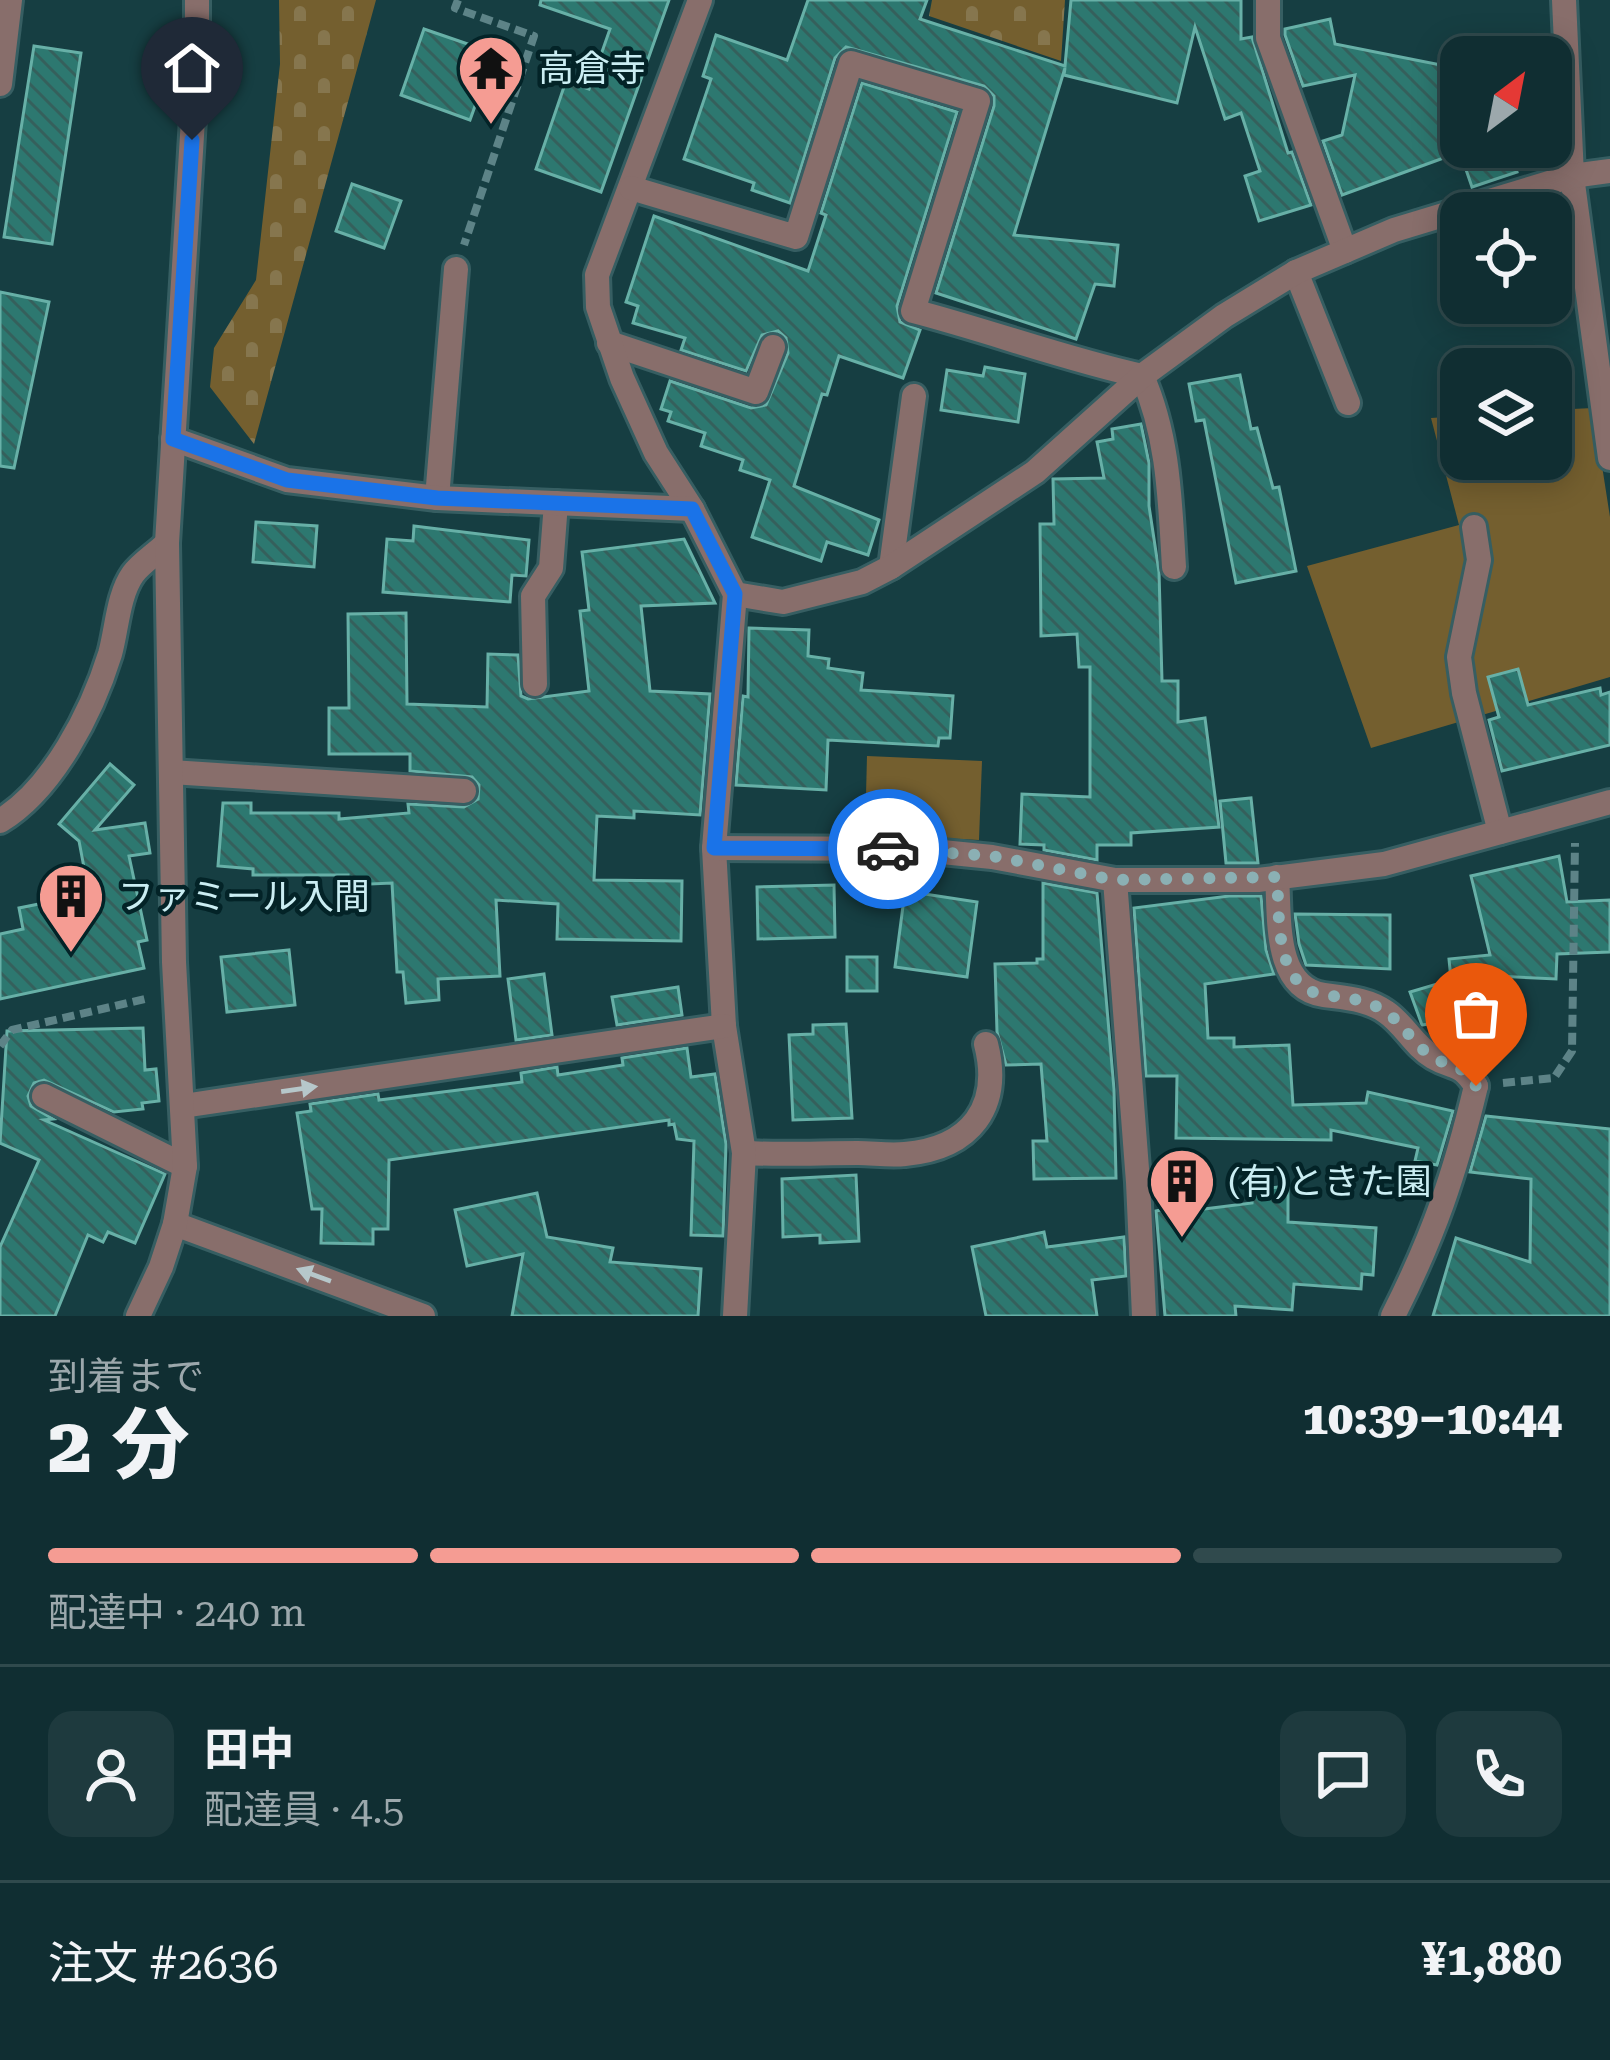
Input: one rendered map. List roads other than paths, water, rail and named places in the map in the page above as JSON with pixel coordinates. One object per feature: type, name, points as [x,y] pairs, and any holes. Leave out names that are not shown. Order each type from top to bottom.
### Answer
[{"type":"street","points":[[0,84],[10,0]]},
{"type":"street","points":[[138,1316],[175,1224],[185,1166],[176,991],[167,543],[197,0]]},
{"type":"street","points":[[700,0],[596,275],[598,307],[609,343],[656,453],[692,509],[735,594],[714,848],[724,1026],[744,1154],[735,1316]]},
{"type":"street","points":[[1268,0],[1268,38],[1345,251]]},
{"type":"street","points":[[1564,0],[1572,176],[1610,458]]},
{"type":"street","points":[[631,188],[796,237],[851,64],[978,101],[913,310],[1142,376]]},
{"type":"street","points":[[735,594],[783,602],[862,582],[891,567],[1034,472],[1142,376],[1224,316],[1296,272],[1394,230],[1572,176],[1610,171]]},
{"type":"street","points":[[437,498],[456,269]]},
{"type":"street","points":[[1296,272],[1348,404]]},
{"type":"street","points":[[609,343],[757,392],[773,347]]},
{"type":"street","points":[[1142,376],[1155,405],[1168,472],[1174,567]]},
{"type":"street","points":[[891,567],[914,396]]},
{"type":"street","points":[[173,439],[287,480],[437,498],[692,509]]},
{"type":"street","points":[[536,684],[533,596],[550,568],[556,503]]},
{"type":"street","points":[[1474,527],[1479,560],[1459,657],[1463,693],[1500,832]]},
{"type":"street","points":[[0,821],[16,812],[52,769],[94,692],[132,575],[167,543]]},
{"type":"street","points":[[171,772],[464,791]]},
{"type":"street","points":[[714,848],[912,849],[992,856],[1115,880],[1277,877],[1384,864],[1610,802]]},
{"type":"street","points":[[1277,877],[1284,959],[1296,980],[1316,994],[1360,1000],[1388,1012],[1433,1058],[1463,1066],[1476,1086],[1456,1169],[1432,1238],[1394,1316]]},
{"type":"street","points":[[1115,880],[1144,1316]]},
{"type":"street","points":[[183,1106],[724,1026]]},
{"type":"street","points":[[744,1154],[906,1154],[938,1147],[966,1131],[985,1110],[993,1073],[986,1044]]},
{"type":"street","points":[[44,1096],[185,1166]]},
{"type":"street","points":[[175,1224],[423,1316]]},
{"type":"place","name":"高倉寺","points":[[491,127]]},
{"type":"place","name":"ファミール入間","points":[[71,955]]},
{"type":"place","name":"(有)ときた園","points":[[1182,1240]]}]
